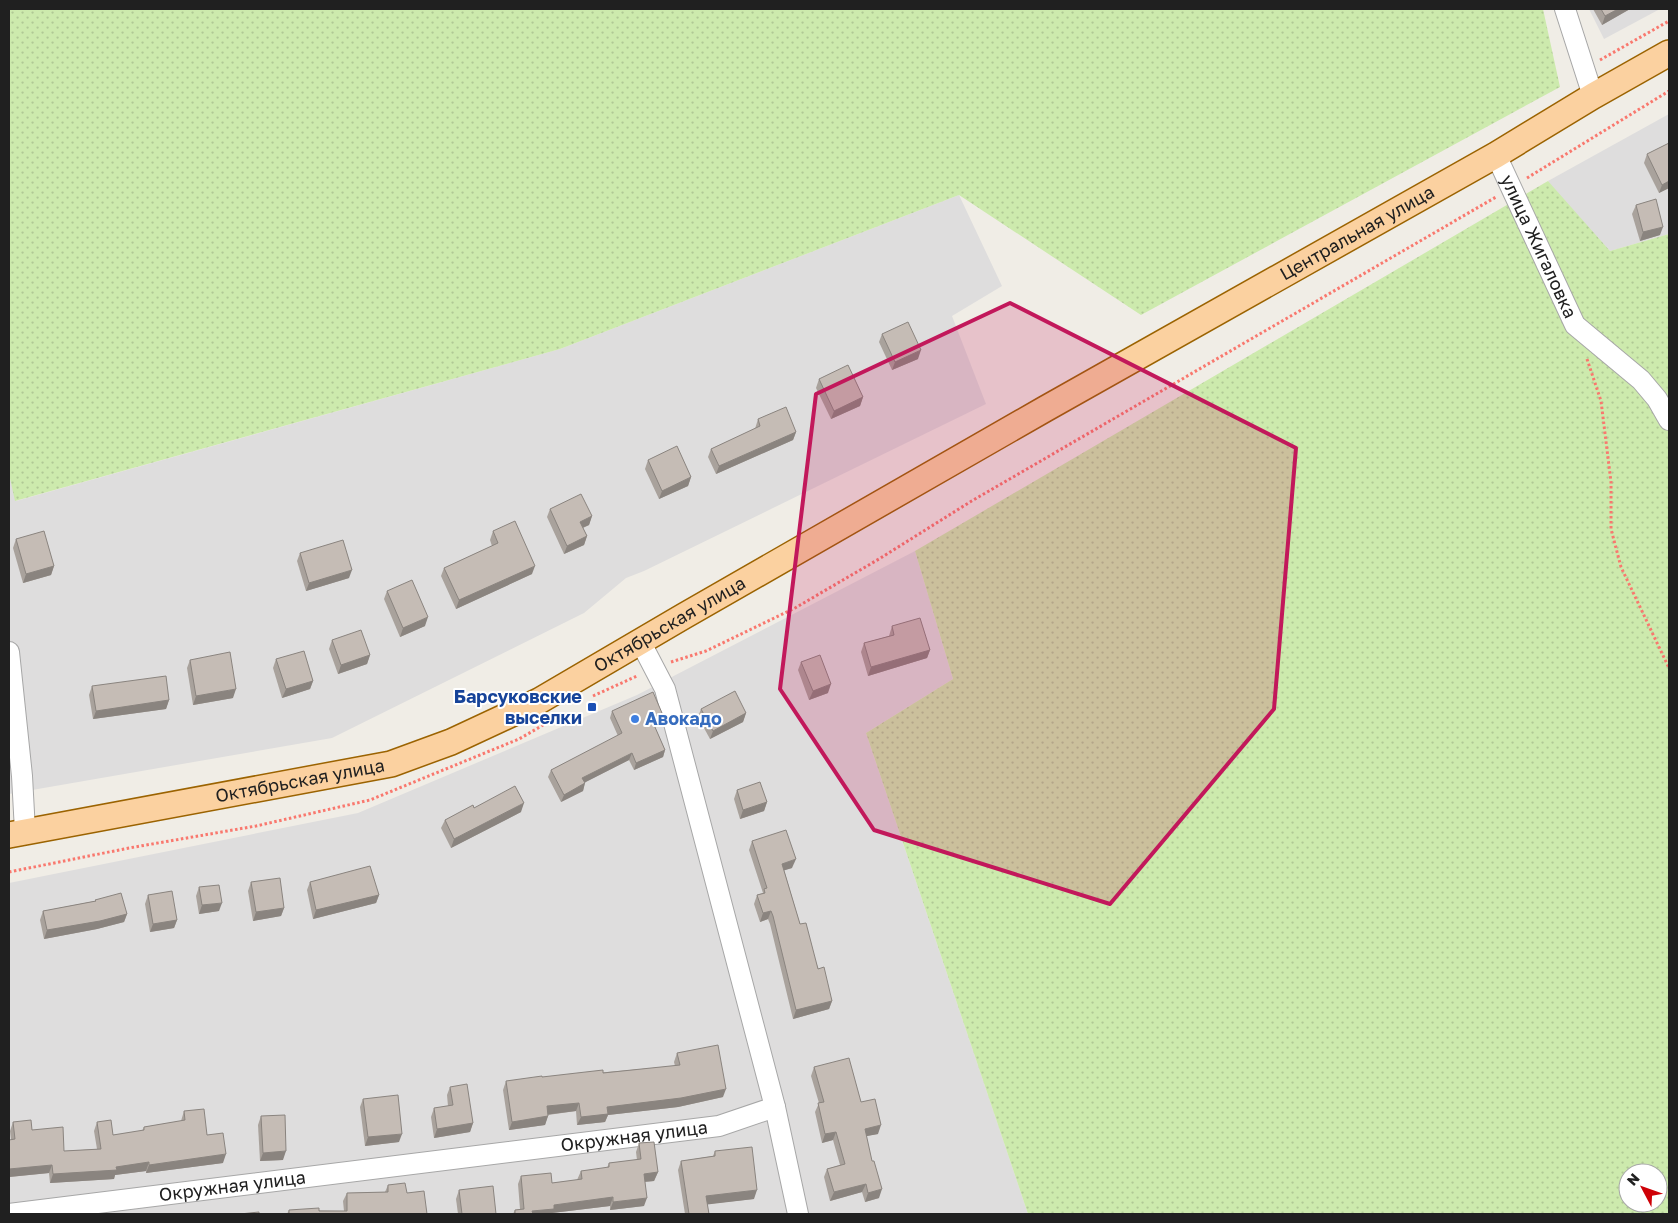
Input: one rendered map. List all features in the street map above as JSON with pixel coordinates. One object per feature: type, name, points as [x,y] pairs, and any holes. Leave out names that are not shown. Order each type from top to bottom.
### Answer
[{"type":"main road","name":"Центральная улица","points":[[1045,409],[1496,155],[1593,96],[1669,53]]},
{"type":"main road","name":"Октябрьская улица","points":[[17,833],[391,764],[451,742],[539,701],[1045,409]]},
{"type":"street","points":[[1564,9],[1593,96]]},
{"type":"street","name":"улица Жигаловка","points":[[1496,155],[1575,325],[1641,380],[1657,399],[1669,420]]},
{"type":"street","points":[[640,641],[665,689],[775,1107],[798,1214]]},
{"type":"street","points":[[9,652],[22,776],[17,833]]},
{"type":"street","name":"Окружная улица","points":[[9,1214],[719,1126],[775,1107]]},
{"type":"path","points":[[1583,69],[1669,21]]},
{"type":"path","points":[[654,667],[706,651],[795,608],[970,502],[1512,187],[1669,91]]},
{"type":"path","points":[[1586,358],[1600,401],[1611,482],[1611,529],[1621,567],[1669,668]]},
{"type":"highlighted area","points":[[1010,303],[1296,448],[1274,709],[1110,904],[874,830],[780,689],[816,394]]},
{"type":"shaded area","points":[[1589,9],[1660,9],[1604,39]]},
{"type":"shaded area","points":[[1669,114],[1669,234],[1610,251],[1558,195],[1548,181]]},
{"type":"shaded area","points":[[959,195],[1002,286],[952,316],[986,404],[644,571],[626,578],[584,613],[332,738],[9,794],[9,474],[16,501],[560,349]]},
{"type":"shaded area","points":[[915,551],[953,679],[866,733],[1028,1214],[9,1214],[9,883],[358,813],[637,695]]},
{"type":"green space","points":[[9,9],[1543,9],[1560,87],[1141,315],[959,195],[560,349],[15,501],[9,474]]},
{"type":"green space","points":[[1548,181],[1610,251],[1669,234],[1669,1214],[1028,1214],[866,733],[953,679],[915,551]]},
{"type":"building","points":[[1601,9],[1618,9],[1605,16]]},
{"type":"building","points":[[1669,143],[1669,181],[1662,185],[1647,154]]},
{"type":"building","points":[[1656,199],[1663,227],[1643,232],[1636,205]]},
{"type":"building","points":[[908,322],[921,350],[895,362],[882,334]]},
{"type":"building","points":[[848,365],[863,397],[834,411],[819,379]]},
{"type":"building","points":[[786,407],[796,432],[719,466],[711,449],[760,426],[758,419]]},
{"type":"building","points":[[677,446],[691,477],[662,491],[648,460]]},
{"type":"building","points":[[581,494],[592,516],[580,522],[587,536],[567,546],[550,509]]},
{"type":"building","points":[[515,521],[535,566],[459,600],[444,568],[498,543],[493,531]]},
{"type":"building","points":[[44,531],[54,566],[26,574],[16,539]]},
{"type":"building","points":[[343,540],[352,570],[309,583],[300,553]]},
{"type":"building","points":[[412,580],[428,617],[403,628],[387,591]]},
{"type":"building","points":[[920,618],[930,650],[871,667],[864,643],[894,635],[892,626]]},
{"type":"building","points":[[361,630],[370,655],[341,665],[332,640]]},
{"type":"building","points":[[304,651],[313,681],[286,689],[276,659]]},
{"type":"building","points":[[230,652],[236,689],[196,696],[190,660]]},
{"type":"building","points":[[820,655],[831,684],[813,691],[801,662]]},
{"type":"building","points":[[166,676],[169,700],[96,711],[92,686]]},
{"type":"building","points":[[735,691],[746,713],[713,731],[701,709]]},
{"type":"building","points":[[653,692],[662,713],[651,718],[665,750],[636,763],[632,753],[582,778],[585,783],[564,795],[551,770],[622,733],[612,711]]},
{"type":"building","points":[[760,782],[767,802],[743,810],[737,790]]},
{"type":"building","points":[[515,786],[524,803],[454,839],[445,820],[473,805],[474,808]]},
{"type":"building","points":[[786,830],[796,859],[782,864],[800,924],[806,923],[818,969],[824,967],[832,1001],[796,1010],[773,916],[771,911],[763,913],[757,895],[765,893],[764,889],[767,888],[752,841]]},
{"type":"building","points":[[370,866],[379,895],[316,910],[310,882]]},
{"type":"building","points":[[280,878],[284,908],[256,912],[251,882]]},
{"type":"building","points":[[219,885],[222,903],[202,905],[199,887]]},
{"type":"building","points":[[172,891],[177,920],[153,924],[148,895]]},
{"type":"building","points":[[121,893],[127,914],[100,921],[47,930],[43,911],[96,901]]},
{"type":"building","points":[[718,1045],[726,1089],[681,1098],[607,1107],[608,1114],[581,1117],[579,1103],[547,1106],[548,1116],[512,1122],[506,1081],[603,1070],[603,1073],[680,1065],[677,1053]]},
{"type":"building","points":[[849,1058],[861,1102],[875,1099],[881,1125],[865,1129],[872,1161],[874,1161],[882,1189],[868,1193],[866,1184],[834,1192],[827,1169],[845,1164],[836,1132],[825,1134],[818,1103],[824,1102],[814,1067]]},
{"type":"building","points":[[467,1084],[473,1123],[437,1129],[434,1108],[453,1105],[450,1087]]},
{"type":"building","points":[[398,1095],[402,1134],[368,1137],[363,1099]]},
{"type":"building","points":[[204,1109],[207,1135],[223,1133],[226,1154],[149,1165],[149,1162],[116,1167],[117,1170],[53,1174],[52,1165],[9,1169],[9,1140],[15,1139],[13,1122],[31,1120],[32,1130],[63,1127],[64,1151],[101,1149],[97,1122],[111,1120],[113,1135],[144,1130],[144,1127],[185,1120],[184,1111]]},
{"type":"building","points":[[285,1115],[286,1151],[263,1153],[261,1116]]},
{"type":"building","points":[[654,1142],[658,1172],[644,1174],[647,1198],[613,1202],[613,1197],[554,1205],[554,1209],[532,1211],[533,1214],[515,1214],[515,1210],[524,1209],[521,1176],[551,1173],[552,1183],[582,1179],[581,1171],[609,1167],[609,1163],[641,1159],[639,1143]]},
{"type":"building","points":[[752,1147],[757,1190],[706,1196],[709,1214],[689,1214],[681,1161],[715,1156],[715,1151]]},
{"type":"building","points":[[405,1183],[407,1193],[424,1191],[427,1214],[289,1214],[289,1210],[319,1208],[319,1211],[347,1211],[347,1193],[388,1192],[388,1185]]},
{"type":"building","points":[[493,1186],[496,1214],[462,1214],[459,1190]]},
{"type":"building","points":[[259,1212],[259,1214],[240,1214]]},
{"type":"place","name":"Барсуковские выселки","points":[[592,707]]},
{"type":"place","name":"Авокадо","points":[[635,719]]}]
